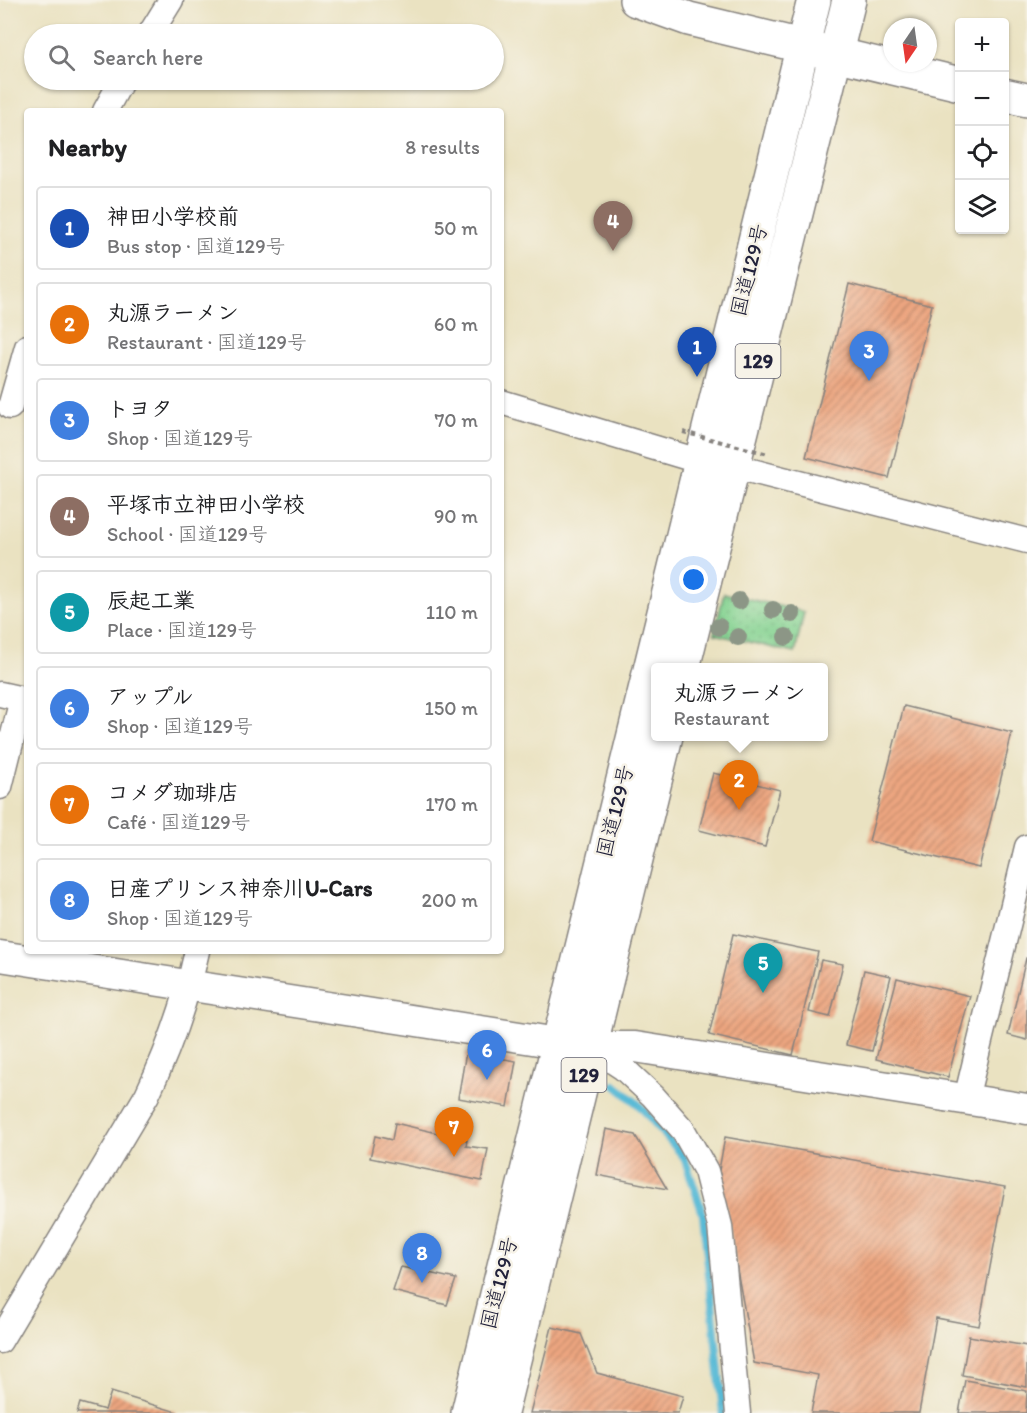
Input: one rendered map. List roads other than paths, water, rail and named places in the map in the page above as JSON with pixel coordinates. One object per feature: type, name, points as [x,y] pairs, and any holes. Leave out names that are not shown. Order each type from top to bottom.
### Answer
[{"type":"main road","points":[[636,0],[689,19],[955,83]]},
{"type":"main road","name":"国道129号","points":[[684,663],[717,464],[814,0]]},
{"type":"main road","name":"国道129号","points":[[662,663],[849,0]]},
{"type":"main road","points":[[1009,96],[1027,100]]},
{"type":"main road","name":"国道129号","points":[[468,1413],[558,1043],[651,704]]},
{"type":"main road","name":"国道129号","points":[[501,1413],[665,741]]},
{"type":"street","points":[[156,24],[171,0]]},
{"type":"street","points":[[107,108],[117,90]]},
{"type":"street","points":[[12,408],[24,359]]},
{"type":"street","points":[[504,403],[717,464],[1027,542]]},
{"type":"street","points":[[0,787],[16,698]]},
{"type":"street","points":[[966,1099],[1027,847]]},
{"type":"street","points":[[0,1341],[147,1095],[165,1057],[189,986],[196,954]]},
{"type":"street","points":[[0,956],[558,1043],[591,1047],[635,1047],[1027,1108]]},
{"type":"street","points":[[591,1047],[623,1068],[653,1096],[683,1130],[706,1171],[720,1226],[738,1413]]},
{"type":"waterway","points":[[615,1085],[639,1105],[684,1157],[703,1214],[723,1413]]},
{"type":"place","name":"平塚市立神田小学校","points":[[613,251]]},
{"type":"place","name":"神田小学校前","points":[[697,377]]},
{"type":"place","name":"トヨタ","points":[[869,381]]},
{"type":"place","name":"丸源ラーメン","points":[[739,810]]},
{"type":"place","name":"辰起工業","points":[[763,993]]},
{"type":"place","name":"アップル","points":[[487,1080]]},
{"type":"place","name":"コメダ珈琲店","points":[[454,1157]]},
{"type":"place","name":"日産プリンス神奈川U-Cars","points":[[422,1283]]}]
